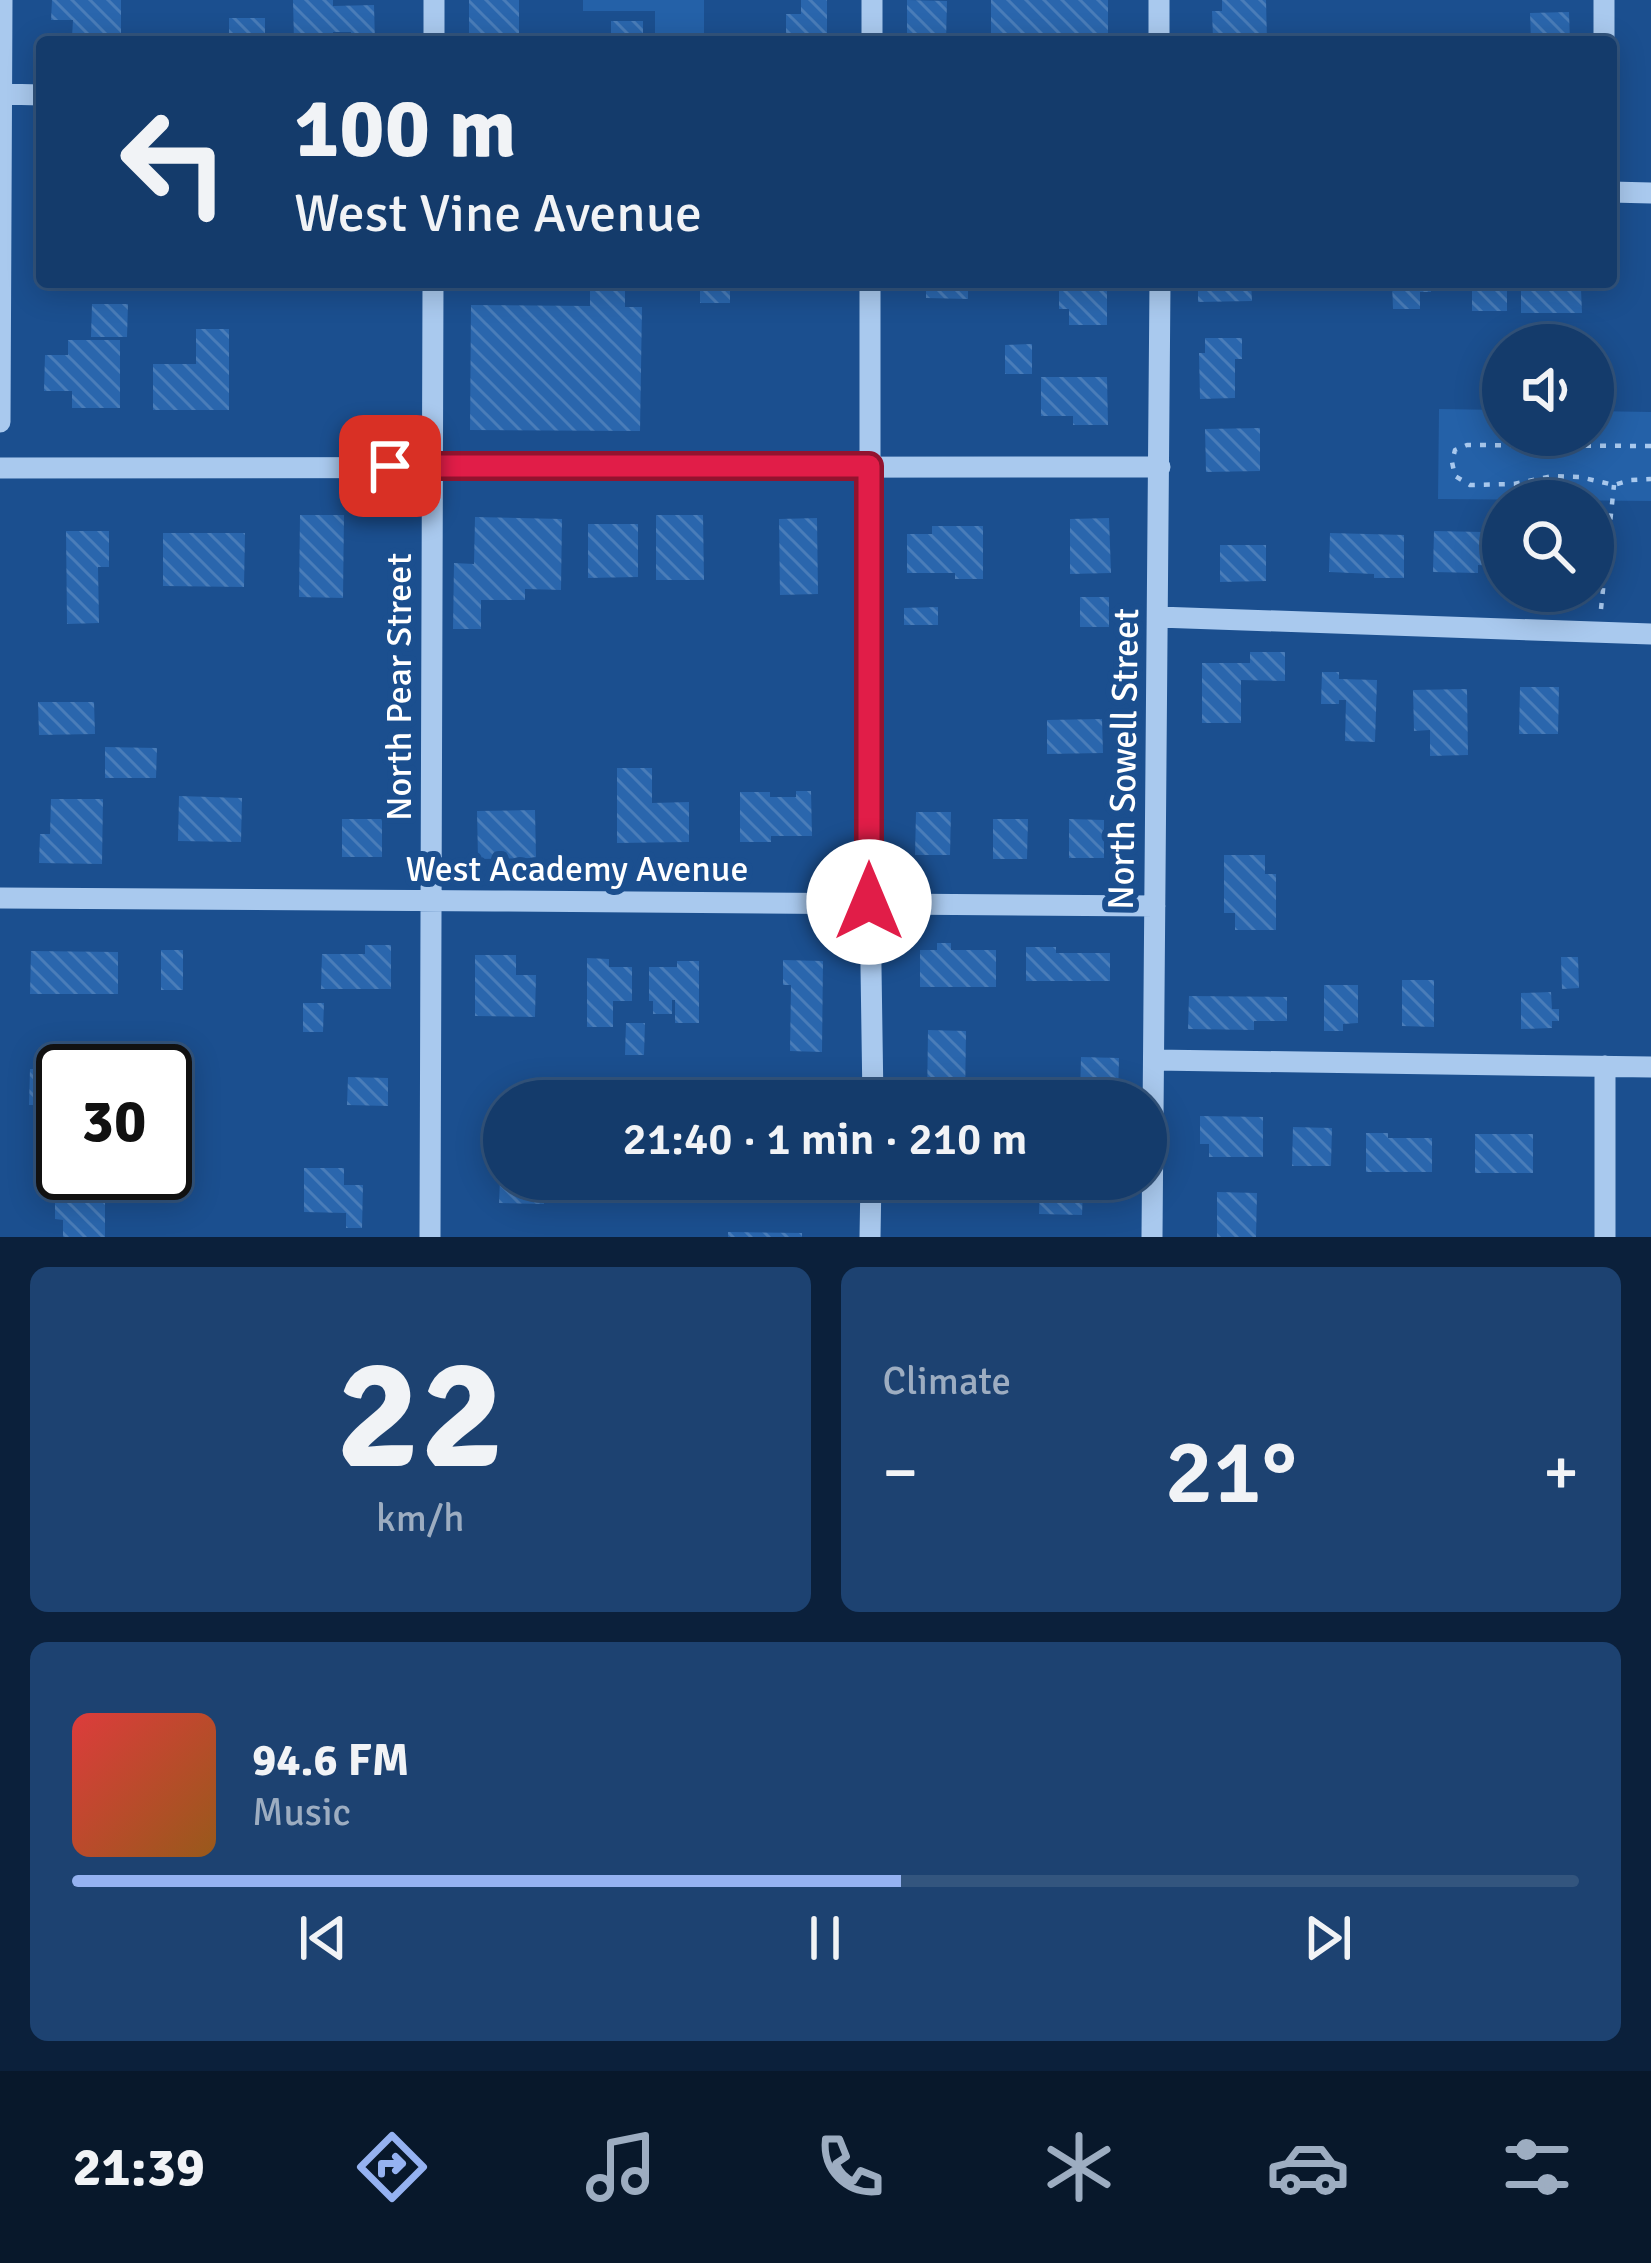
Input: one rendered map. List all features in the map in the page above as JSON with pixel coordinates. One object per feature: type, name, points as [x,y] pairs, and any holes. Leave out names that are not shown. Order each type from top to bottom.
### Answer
[{"type":"street","points":[[0,422],[2,0]]},
{"type":"street","points":[[434,0],[434,36]]},
{"type":"street","points":[[872,0],[872,36]]},
{"type":"street","points":[[1159,0],[1159,36]]},
{"type":"street","points":[[1604,0],[1604,36]]},
{"type":"street","points":[[1,94],[36,95]]},
{"type":"street","points":[[1617,193],[1651,193]]},
{"type":"street","name":"North Pear Street","points":[[430,1237],[434,288]]},
{"type":"street","points":[[870,288],[873,1080]]},
{"type":"street","name":"North Sowell Street","points":[[1152,1237],[1160,288]]},
{"type":"street","points":[[0,468],[1160,467]]},
{"type":"street","points":[[1158,617],[1651,634]]},
{"type":"street","name":"West Academy Avenue","points":[[0,898],[1155,906]]},
{"type":"street","points":[[1155,1060],[1651,1067]]},
{"type":"street","points":[[1605,1066],[1605,1237]]},
{"type":"street","points":[[870,1237],[871,1200]]},
{"type":"path","points":[[1482,485],[1469,485],[1455,476],[1455,450],[1467,445],[1651,446]]},
{"type":"path","points":[[1533,480],[1552,476],[1593,480]]},
{"type":"path","points":[[1614,485],[1651,479]]},
{"type":"path","points":[[1599,632],[1601,612]]},
{"type":"shaded area","points":[[583,0],[704,0],[704,36],[655,36],[655,11],[583,11]]},
{"type":"shaded area","points":[[1439,409],[1482,410],[1482,456],[1614,456],[1614,411],[1651,412],[1651,501],[1614,501],[1614,480],[1482,480],[1482,499],[1438,499]]},
{"type":"building","points":[[52,0],[121,0],[121,36],[72,36],[73,20],[51,20]]},
{"type":"building","points":[[293,0],[374,5],[375,36],[333,32],[333,36],[294,36]]},
{"type":"building","points":[[469,0],[519,0],[519,36],[469,36]]},
{"type":"building","points":[[801,0],[827,0],[827,36],[786,36],[786,14],[801,14]]},
{"type":"building","points":[[907,0],[947,1],[946,36],[907,36]]},
{"type":"building","points":[[991,0],[1108,0],[1108,36],[991,36]]},
{"type":"building","points":[[1222,0],[1266,0],[1267,36],[1213,36],[1212,11],[1222,11]]},
{"type":"building","points":[[1569,12],[1570,36],[1531,36],[1530,13]]},
{"type":"building","points":[[229,18],[265,18],[265,36],[229,36]]},
{"type":"building","points":[[611,21],[643,21],[643,36],[611,36]]},
{"type":"building","points":[[590,288],[625,288],[625,307],[642,307],[640,431],[470,430],[471,305],[590,306]]},
{"type":"building","points":[[700,288],[730,288],[730,303],[700,303]]},
{"type":"building","points":[[926,288],[968,288],[968,299],[926,298]]},
{"type":"building","points":[[1059,288],[1107,288],[1107,325],[1069,325],[1069,309],[1059,309]]},
{"type":"building","points":[[1198,288],[1251,288],[1252,301],[1198,302]]},
{"type":"building","points":[[1375,288],[1375,291],[1333,291]]},
{"type":"building","points":[[1392,288],[1431,288],[1431,292],[1420,292],[1420,309],[1393,309]]},
{"type":"building","points":[[1472,288],[1507,288],[1507,311],[1472,311]]},
{"type":"building","points":[[1521,288],[1581,289],[1582,313],[1521,313]]},
{"type":"building","points":[[92,304],[128,304],[127,337],[91,337]]},
{"type":"building","points":[[196,329],[229,329],[229,410],[153,410],[153,364],[196,364]]},
{"type":"building","points":[[1205,338],[1242,338],[1242,359],[1235,359],[1235,398],[1200,399],[1199,353],[1205,353]]},
{"type":"building","points":[[68,340],[120,340],[120,408],[72,408],[72,391],[44,391],[45,355],[68,355]]},
{"type":"building","points":[[1032,344],[1032,374],[1005,374],[1005,345]]},
{"type":"building","points":[[1041,377],[1107,377],[1108,425],[1073,425],[1073,416],[1041,416]]},
{"type":"building","points":[[1260,428],[1260,471],[1206,472],[1205,429]]},
{"type":"building","points":[[300,515],[344,515],[343,598],[299,597]]},
{"type":"building","points":[[656,515],[703,515],[704,580],[656,580]]},
{"type":"building","points":[[475,517],[562,519],[561,590],[525,589],[525,600],[481,600],[481,629],[453,629],[454,563],[474,564]]},
{"type":"building","points":[[817,518],[818,594],[780,595],[779,519]]},
{"type":"building","points":[[1109,518],[1111,573],[1070,574],[1070,519]]},
{"type":"building","points":[[588,524],[638,524],[638,577],[588,578]]},
{"type":"building","points":[[932,526],[983,526],[983,579],[955,579],[955,573],[907,573],[907,534],[932,534]]},
{"type":"building","points":[[66,531],[109,531],[109,567],[98,567],[99,623],[67,624]]},
{"type":"building","points":[[1434,531],[1482,532],[1478,573],[1433,572]]},
{"type":"building","points":[[163,533],[245,533],[244,587],[163,586]]},
{"type":"building","points":[[1330,533],[1404,535],[1404,578],[1329,572]]},
{"type":"building","points":[[1220,545],[1266,545],[1266,581],[1220,582]]},
{"type":"building","points":[[1080,597],[1109,597],[1109,627],[1080,627]]},
{"type":"building","points":[[938,607],[938,625],[904,625],[904,608]]},
{"type":"building","points":[[1250,652],[1285,652],[1285,681],[1241,680],[1241,723],[1202,723],[1202,663],[1250,663]]},
{"type":"building","points":[[1322,672],[1339,672],[1339,679],[1377,680],[1375,742],[1345,741],[1346,700],[1321,704]]},
{"type":"building","points":[[1520,687],[1559,687],[1558,734],[1519,734]]},
{"type":"building","points":[[1467,689],[1468,755],[1430,756],[1430,730],[1414,731],[1413,690]]},
{"type":"building","points":[[38,702],[94,702],[95,734],[39,735]]},
{"type":"building","points":[[1102,719],[1103,753],[1047,754],[1047,720]]},
{"type":"building","points":[[105,747],[157,748],[156,778],[105,778]]},
{"type":"building","points":[[617,768],[652,768],[652,803],[689,802],[689,842],[617,843]]},
{"type":"building","points":[[796,791],[811,791],[812,836],[740,842],[740,792],[796,797]]},
{"type":"building","points":[[179,796],[242,798],[241,842],[178,841]]},
{"type":"building","points":[[51,799],[103,799],[102,864],[39,863],[40,834],[50,834]]},
{"type":"building","points":[[535,810],[536,858],[478,859],[477,811]]},
{"type":"building","points":[[916,812],[951,812],[950,855],[915,855]]},
{"type":"building","points":[[342,819],[382,819],[382,857],[342,857]]},
{"type":"building","points":[[993,819],[1028,819],[1027,859],[993,859]]},
{"type":"building","points":[[1069,819],[1104,820],[1104,858],[1069,858]]},
{"type":"building","points":[[1224,855],[1265,855],[1265,874],[1276,874],[1276,930],[1235,930],[1235,913],[1224,913]]},
{"type":"building","points":[[937,943],[951,943],[951,950],[996,950],[996,987],[920,987],[920,950],[937,950]]},
{"type":"building","points":[[365,945],[391,945],[391,989],[321,989],[322,954],[365,954]]},
{"type":"building","points":[[1026,947],[1056,947],[1056,953],[1110,953],[1110,981],[1026,981]]},
{"type":"building","points":[[161,950],[183,950],[183,990],[161,990]]},
{"type":"building","points":[[31,951],[118,952],[118,994],[30,994]]},
{"type":"building","points":[[475,955],[516,955],[516,975],[536,975],[535,1017],[475,1016]]},
{"type":"building","points":[[1561,957],[1578,957],[1579,988],[1562,989]]},
{"type":"building","points":[[587,958],[609,959],[609,967],[632,967],[632,1001],[613,1001],[613,1027],[587,1027]]},
{"type":"building","points":[[783,960],[823,961],[822,1052],[790,1051],[791,985],[783,985]]},
{"type":"building","points":[[677,961],[699,961],[699,1023],[675,1023],[675,1000],[672,1014],[653,1014],[649,967],[677,967]]},
{"type":"building","points":[[1402,980],[1434,980],[1434,1027],[1402,1026]]},
{"type":"building","points":[[1324,985],[1358,985],[1358,1023],[1343,1024],[1343,1031],[1324,1031]]},
{"type":"building","points":[[1551,992],[1559,1021],[1552,1021],[1552,1028],[1521,1029],[1521,993]]},
{"type":"building","points":[[1189,996],[1287,997],[1287,1021],[1254,1021],[1254,1030],[1188,1029]]},
{"type":"building","points":[[303,1003],[324,1003],[323,1032],[303,1032]]},
{"type":"building","points":[[626,1023],[645,1023],[644,1055],[625,1055]]},
{"type":"building","points":[[928,1030],[966,1031],[965,1080],[927,1080]]},
{"type":"building","points":[[1081,1057],[1119,1058],[1118,1080],[1080,1080]]},
{"type":"building","points":[[30,1069],[36,1069],[36,1105],[29,1105]]},
{"type":"building","points":[[348,1077],[388,1078],[388,1106],[347,1105]]},
{"type":"building","points":[[1200,1116],[1263,1117],[1263,1157],[1209,1157],[1209,1144],[1200,1144]]},
{"type":"building","points":[[1293,1127],[1332,1128],[1331,1166],[1292,1166]]},
{"type":"building","points":[[1366,1133],[1432,1138],[1432,1172],[1366,1172]]},
{"type":"building","points":[[1475,1134],[1533,1134],[1533,1173],[1475,1173]]},
{"type":"building","points":[[304,1168],[344,1168],[344,1185],[363,1185],[362,1228],[346,1228],[346,1213],[304,1212]]},
{"type":"building","points":[[1217,1192],[1257,1193],[1256,1237],[1217,1237]]},
{"type":"building","points":[[55,1200],[105,1200],[105,1237],[63,1237],[63,1220],[55,1219]]},
{"type":"building","points":[[499,1200],[544,1200],[544,1204]]},
{"type":"building","points":[[1039,1200],[1083,1200],[1082,1215],[1039,1214]]},
{"type":"building","points":[[728,1232],[802,1233],[802,1237],[728,1237]]},
{"type":"route","points":[[390,466],[869,466],[869,902]]}]
